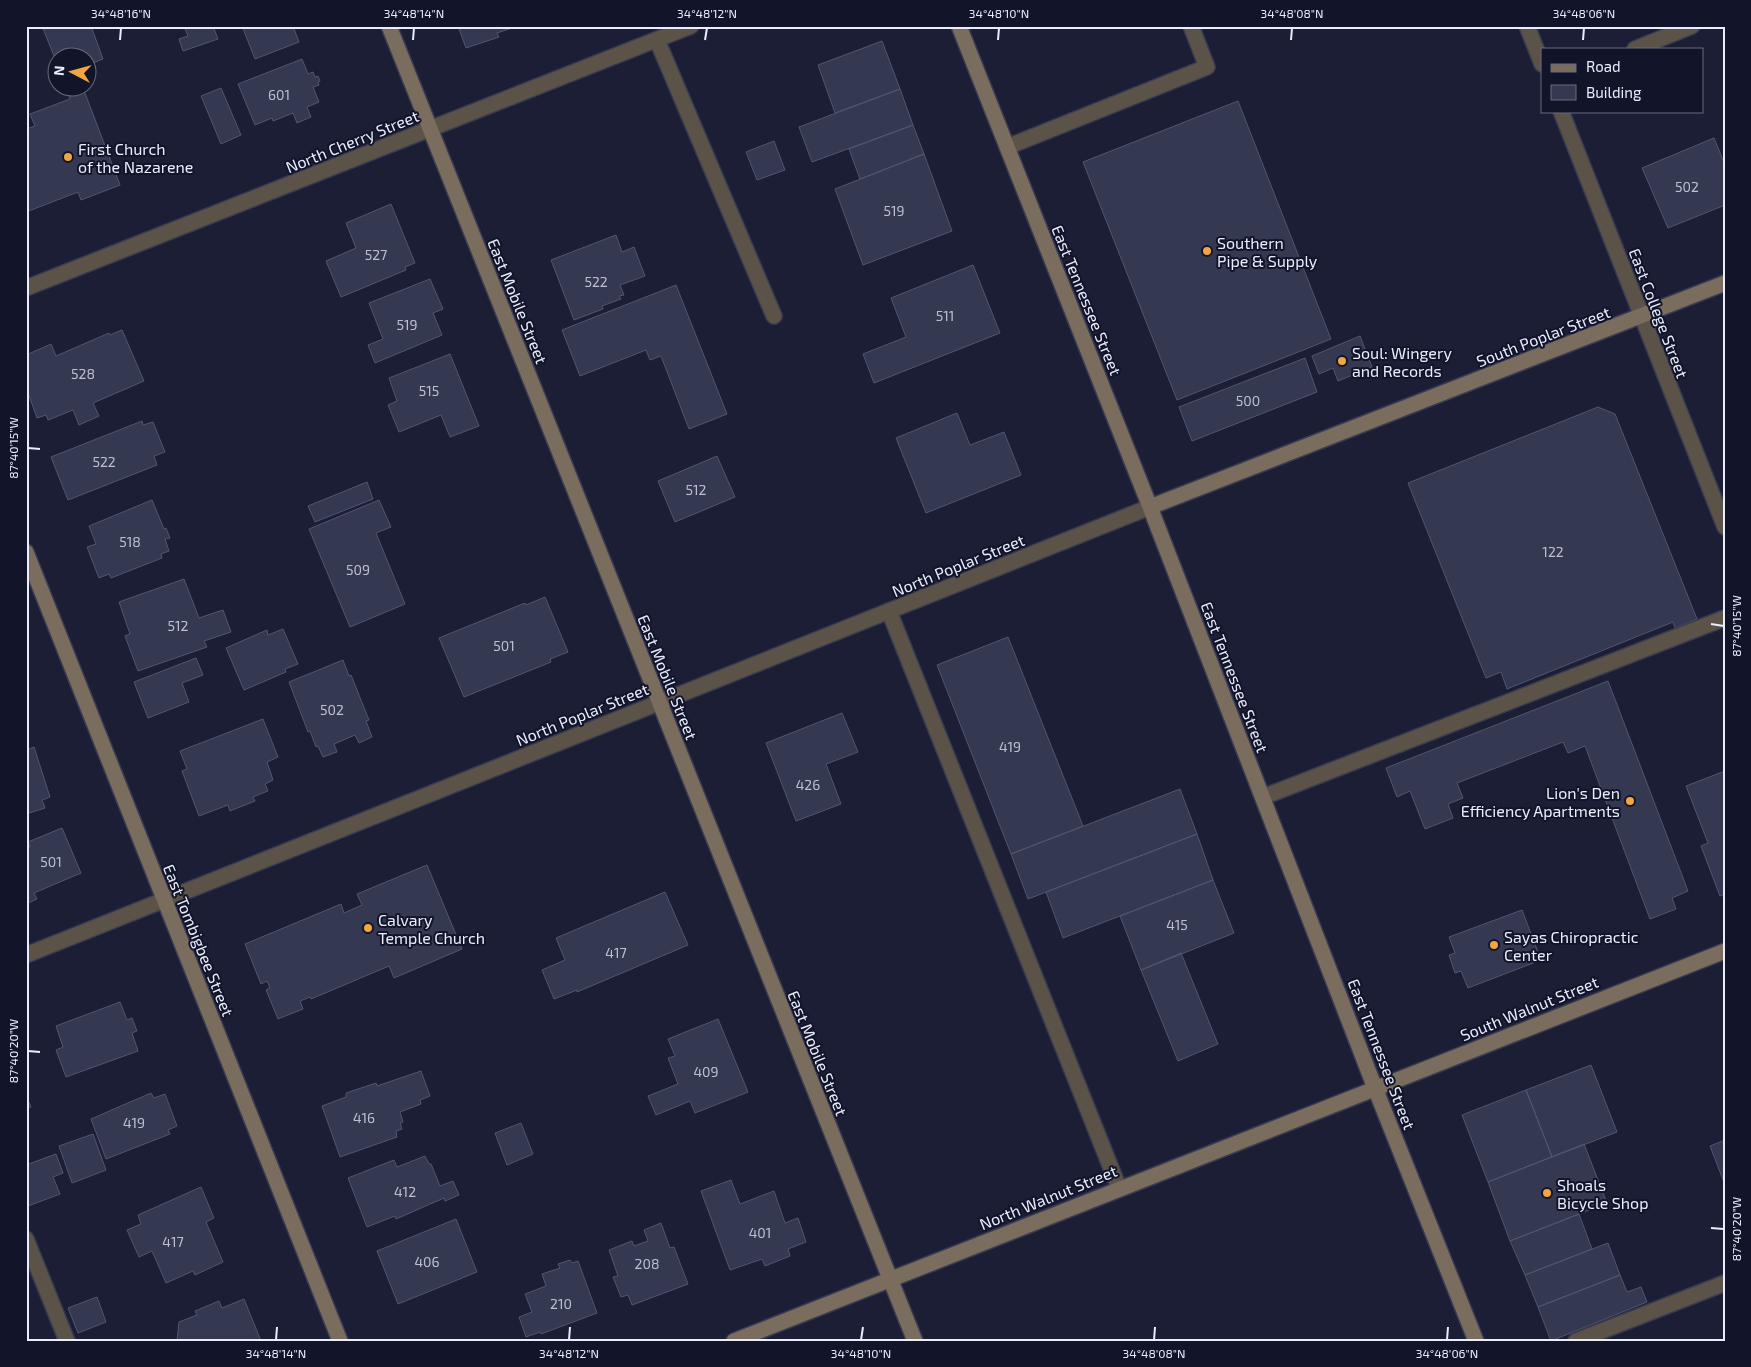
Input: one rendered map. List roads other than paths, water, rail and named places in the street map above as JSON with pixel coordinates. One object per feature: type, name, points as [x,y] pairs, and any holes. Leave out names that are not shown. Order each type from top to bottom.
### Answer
[{"type":"street","name":"East Mobile Street","points":[[389,26],[915,1341]]},
{"type":"street","name":"North Cherry Street","points":[[26,288],[691,26]]},
{"type":"street","name":"East Tennessee Street","points":[[959,26],[1150,507],[1375,1088],[1476,1341]]},
{"type":"street","points":[[1007,147],[1207,67],[1191,26]]},
{"type":"street","points":[[1528,26],[1541,61]]},
{"type":"street","points":[[1637,48],[1692,26]]},
{"type":"street","points":[[657,40],[774,316]]},
{"type":"street","name":"East College Street","points":[[1561,112],[1725,527]]},
{"type":"street","name":"South Poplar Street","points":[[1150,507],[1725,283]]},
{"type":"street","name":"North Poplar Street","points":[[26,955],[1150,507]]},
{"type":"street","name":"East Tombigbee Street","points":[[26,552],[340,1341]]},
{"type":"street","points":[[889,611],[1119,1188]]},
{"type":"street","points":[[1263,797],[1725,618]]},
{"type":"street","name":"South Walnut Street","points":[[1375,1088],[1725,951]]},
{"type":"street","name":"North Walnut Street","points":[[734,1341],[1375,1088]]},
{"type":"street","points":[[26,1239],[67,1341]]},
{"type":"street","points":[[1576,1341],[1725,1282]]},
{"type":"place","name":"First Church of the Nazarene","points":[[68,157]]},
{"type":"place","name":"Southern Pipe & Supply","points":[[1207,251]]},
{"type":"place","name":"Soul: Wingery and Records","points":[[1342,361]]},
{"type":"place","name":"Lion's Den Efficiency Apartments","points":[[1630,801]]},
{"type":"place","name":"Calvary Temple Church","points":[[368,928]]},
{"type":"place","name":"Sayas Chiropractic Center","points":[[1494,945]]},
{"type":"place","name":"Shoals Bicycle Shop","points":[[1547,1193]]}]
